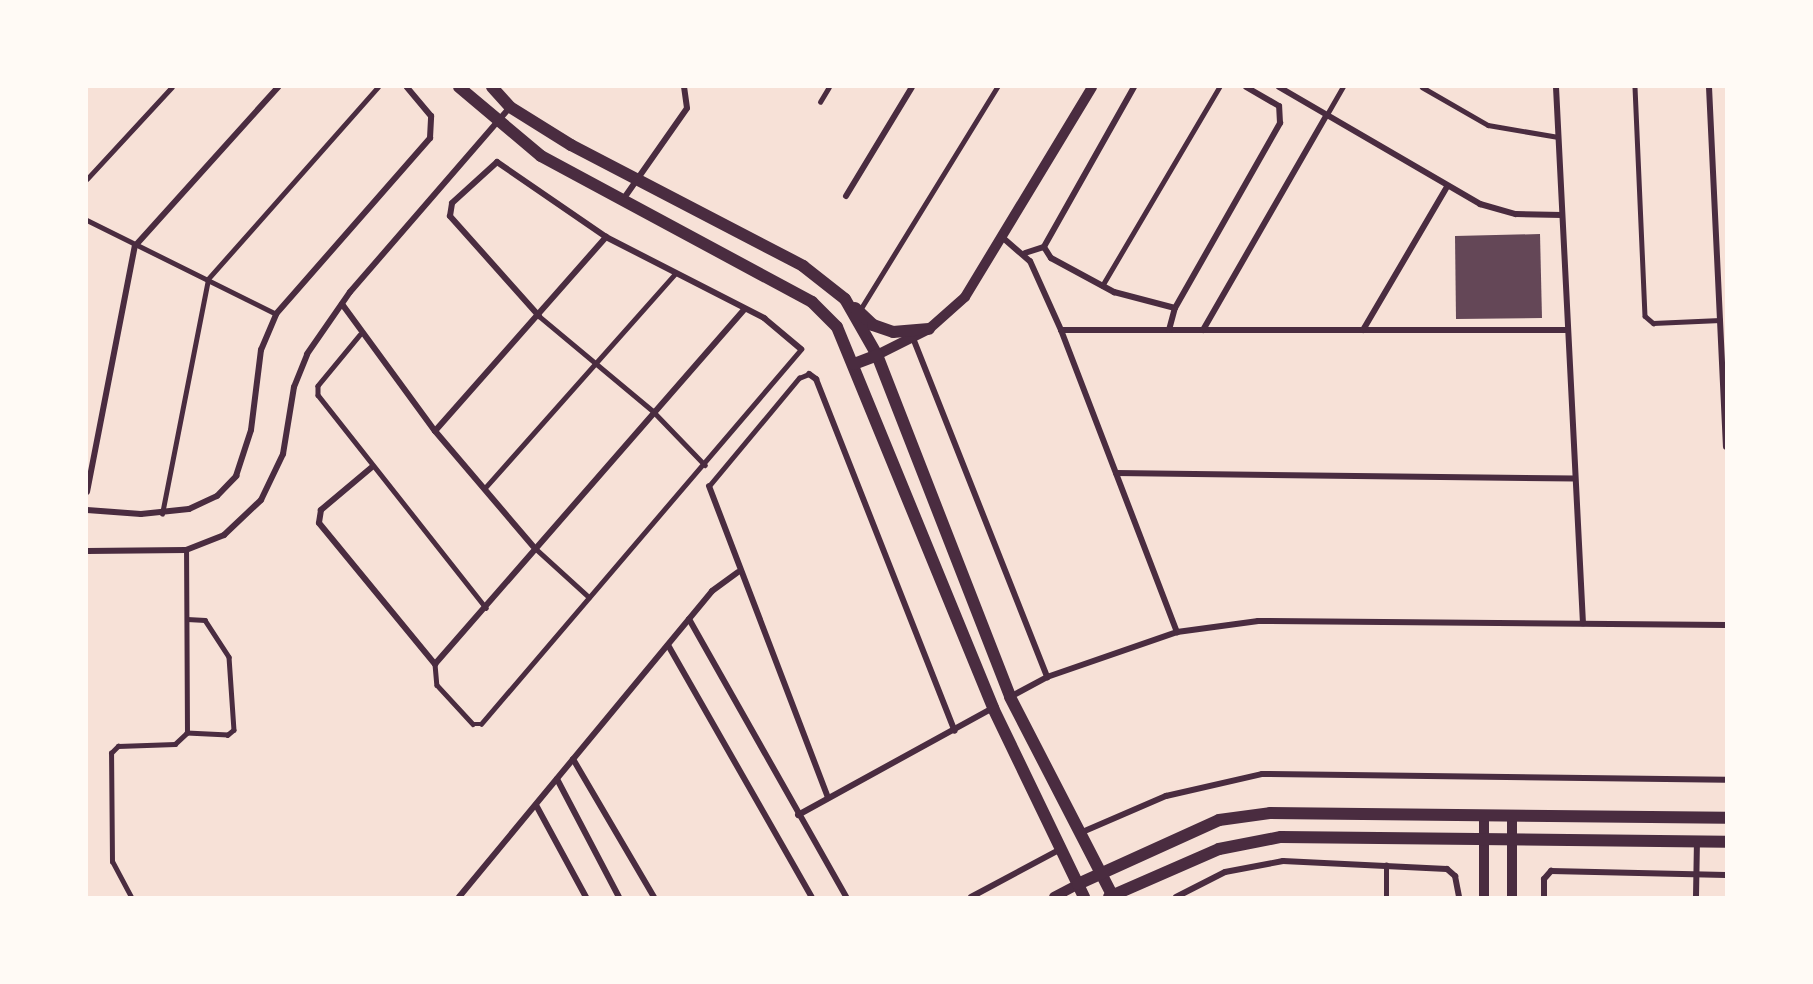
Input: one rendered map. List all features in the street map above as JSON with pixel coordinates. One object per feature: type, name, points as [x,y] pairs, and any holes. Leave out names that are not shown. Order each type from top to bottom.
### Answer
[{"type":"main road","points":[[459,87],[497,124],[622,203],[812,302],[837,327],[993,708],[1084,897]]},
{"type":"main road","points":[[492,87],[510,107],[634,182],[803,266],[859,312],[893,332],[928,329]]},
{"type":"main road","points":[[845,299],[877,355],[1010,697],[1101,874],[1110,896],[1241,842],[1281,837],[1484,842],[1726,842]]},
{"type":"main road","points":[[854,364],[877,355]]},
{"type":"main road","points":[[993,708],[1010,697]]},
{"type":"main road","points":[[1078,884],[1219,820],[1270,813],[1726,818]]},
{"type":"street","points":[[87,492],[135,246],[278,87]]},
{"type":"street","points":[[87,510],[162,513],[203,503],[236,476],[251,430],[261,350],[276,314],[430,138],[431,116],[407,87]]},
{"type":"street","points":[[622,203],[634,182],[687,108],[684,87]]},
{"type":"street","points":[[846,196],[912,87]]},
{"type":"street","points":[[877,355],[928,329],[965,297],[1092,87]]},
{"type":"street","points":[[1025,253],[1044,247],[1134,87]]},
{"type":"street","points":[[1169,330],[1175,308],[1280,123],[1279,106],[1246,87]]},
{"type":"street","points":[[1279,87],[1447,187],[1516,214],[1562,215]]},
{"type":"street","points":[[1556,87],[1583,623]]},
{"type":"street","points":[[1709,87],[1726,447]]},
{"type":"street","points":[[87,551],[186,550],[224,535],[274,479],[294,387],[307,354],[342,304],[510,107]]},
{"type":"street","points":[[1203,330],[1326,116]]},
{"type":"street","points":[[539,316],[449,211],[497,162],[606,237],[744,310],[764,318],[801,349]]},
{"type":"street","points":[[1363,330],[1447,187]]},
{"type":"street","points":[[435,431],[539,316],[606,237]]},
{"type":"street","points":[[1002,237],[1025,253],[1061,330],[1177,632]]},
{"type":"street","points":[[1044,247],[1051,258],[1102,286],[1175,308]]},
{"type":"street","points":[[342,304],[360,334],[435,431],[533,546]]},
{"type":"street","points":[[372,467],[319,516],[435,664],[486,608],[533,546],[744,310]]},
{"type":"street","points":[[1061,330],[1567,330]]},
{"type":"street","points":[[913,338],[1047,677]]},
{"type":"street","points":[[808,374],[816,379],[955,731]]},
{"type":"street","points":[[1116,473],[1575,479]]},
{"type":"street","points":[[708,486],[738,572],[828,798]]},
{"type":"street","points":[[459,897],[712,591],[738,572]]},
{"type":"street","points":[[688,619],[846,897]]},
{"type":"street","points":[[1010,697],[1047,677],[1177,632],[1270,621],[1726,625]]},
{"type":"street","points":[[668,645],[812,897]]},
{"type":"street","points":[[798,815],[955,731],[993,708]]},
{"type":"street","points":[[573,759],[654,897]]},
{"type":"street","points":[[1080,834],[1166,796],[1262,774],[1726,780]]},
{"type":"street","points":[[557,779],[619,897]]},
{"type":"street","points":[[536,805],[586,897]]},
{"type":"street","points":[[1512,815],[1512,897]]},
{"type":"street","points":[[1484,817],[1485,897]]},
{"type":"street","points":[[1696,897],[1697,842]]},
{"type":"street","points":[[971,897],[1060,849]]},
{"type":"street","points":[[1176,897],[1255,862],[1448,868],[1455,876],[1459,897]]},
{"type":"street","points":[[1544,897],[1545,876],[1554,871],[1726,875]]},
{"type":"street","points":[[1054,897],[1078,884]]},
{"type":"lane","points":[[87,179],[172,87]]},
{"type":"lane","points":[[162,513],[208,279],[378,87]]},
{"type":"lane","points":[[820,102],[829,87]]},
{"type":"lane","points":[[859,312],[997,87]]},
{"type":"lane","points":[[1102,286],[1219,87]]},
{"type":"lane","points":[[1326,116],[1343,87]]},
{"type":"lane","points":[[1422,87],[1488,125],[1558,137]]},
{"type":"lane","points":[[1635,87],[1645,316],[1653,322],[1720,320]]},
{"type":"lane","points":[[87,220],[135,246],[208,279],[276,314]]},
{"type":"lane","points":[[484,489],[675,274]]},
{"type":"lane","points":[[539,316],[653,411],[705,465]]},
{"type":"lane","points":[[360,334],[317,390],[372,467],[486,608]]},
{"type":"lane","points":[[435,664],[437,685],[477,725],[705,465],[801,349]]},
{"type":"lane","points":[[708,486],[799,378],[808,374]]},
{"type":"lane","points":[[533,546],[589,597]]},
{"type":"lane","points":[[186,550],[188,733]]},
{"type":"lane","points":[[131,897],[112,862],[111,753],[118,746],[175,744],[188,733],[228,735],[234,730],[229,657],[205,620],[187,619]]},
{"type":"lane","points":[[1386,865],[1386,897]]},
{"type":"building","points":[[1540,234],[1542,318],[1456,319],[1455,236]]}]
